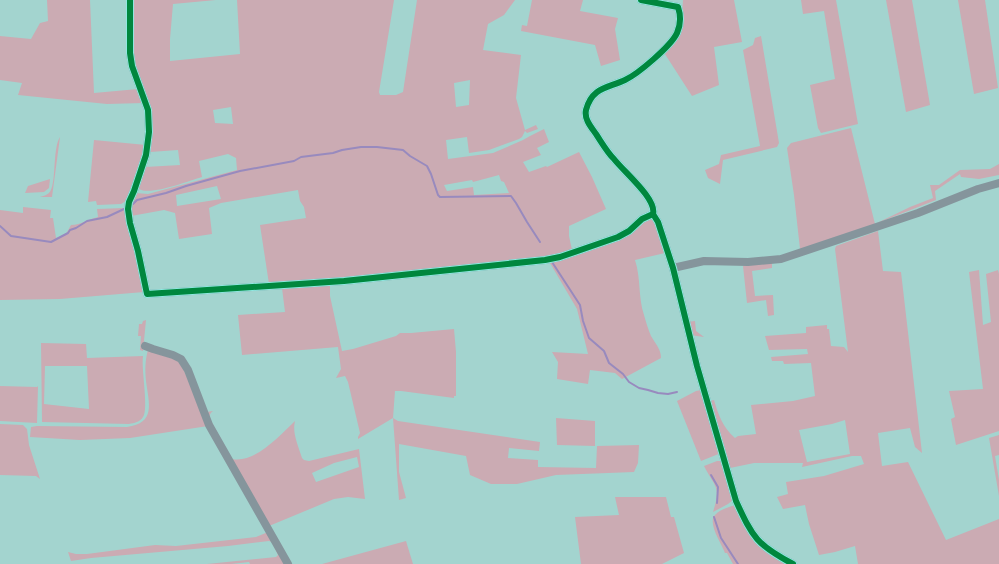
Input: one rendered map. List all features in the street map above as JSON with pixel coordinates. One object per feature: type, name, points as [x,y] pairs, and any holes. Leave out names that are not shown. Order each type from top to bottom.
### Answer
[{"type":"street","points":[[130,0],[130,53],[132,66],[148,110],[149,132],[146,155],[129,202],[128,210],[147,294],[337,281],[545,260],[560,257],[618,237],[629,231],[642,219],[653,214]]},
{"type":"street","points":[[641,0],[678,6],[681,22],[676,35],[644,68],[625,80],[596,92],[590,100],[586,111],[587,121],[613,159],[646,195],[654,208],[653,214],[658,222],[673,268],[697,366],[736,501],[749,530],[759,542],[775,554],[794,564]]},
{"type":"street","points":[[673,268],[704,261],[748,262],[781,259],[911,215],[978,189],[999,183]]},
{"type":"street","points":[[145,346],[173,354],[181,359],[188,370],[210,425],[288,564]]},
{"type":"shaded area","points":[[47,0],[90,0],[94,93],[138,89],[144,103],[107,104],[18,95],[22,83],[0,80],[0,36],[31,39],[40,23],[48,21]]},
{"type":"shaded area","points":[[132,0],[216,0],[173,4],[170,61],[240,54],[237,0],[394,0],[379,92],[380,95],[396,95],[403,92],[417,0],[515,0],[504,15],[488,24],[483,50],[521,55],[516,98],[525,130],[536,125],[538,129],[527,133],[525,131],[519,139],[489,150],[469,153],[467,137],[446,140],[448,159],[493,153],[544,129],[549,142],[537,148],[541,155],[523,162],[529,172],[546,166],[547,167],[579,152],[606,209],[569,226],[569,236],[572,250],[532,260],[269,284],[260,225],[306,218],[298,190],[221,203],[209,208],[212,234],[179,239],[175,213],[164,210],[131,216],[132,203],[136,193],[148,194],[237,170],[236,158],[228,154],[199,161],[202,177],[152,191],[139,189],[138,187],[145,167],[180,165],[178,150],[150,152],[152,130],[134,65]],"holes":[[[470,80],[469,105],[456,107],[454,83]],[[231,107],[233,124],[215,123],[213,110]],[[499,175],[509,193],[474,195],[473,187],[447,191],[444,185],[472,180],[473,182]],[[217,186],[221,199],[177,206],[176,195]]]},
{"type":"shaded area","points":[[532,0],[583,0],[580,11],[618,18],[615,29],[620,60],[601,66],[595,45],[521,31],[522,25],[527,26]]},
{"type":"shaded area","points":[[683,0],[734,0],[742,42],[714,47],[719,85],[692,96],[663,51],[682,15]]},
{"type":"shaded area","points":[[801,0],[836,0],[858,124],[821,133],[818,128],[810,85],[835,79],[824,11],[803,14]]},
{"type":"shaded area","points":[[886,0],[912,0],[930,105],[906,112]]},
{"type":"shaded area","points":[[958,0],[985,0],[998,88],[974,94]]},
{"type":"shaded area","points":[[761,36],[779,143],[777,147],[723,160],[720,184],[708,178],[705,170],[719,164],[721,155],[760,146],[743,50],[753,45],[755,38]]},
{"type":"shaded area","points":[[851,128],[875,224],[800,249],[787,148],[791,143]]},
{"type":"shaded area","points":[[60,137],[52,197],[40,197],[49,193],[53,183],[56,150]]},
{"type":"shaded area","points":[[94,140],[146,145],[126,201],[121,204],[97,205],[96,201],[88,202]]},
{"type":"shaded area","points":[[999,164],[999,175],[979,179],[961,177],[960,174],[935,191],[936,200],[875,224],[933,198],[930,185],[939,185],[960,170],[990,169]]},
{"type":"shaded area","points":[[50,179],[49,188],[44,192],[25,193],[28,186]]},
{"type":"shaded area","points":[[23,207],[51,210],[50,218],[53,218],[56,238],[66,234],[71,225],[98,217],[97,209],[126,209],[144,292],[60,299],[0,300],[0,210],[23,213]]},
{"type":"shaded area","points":[[652,218],[665,253],[635,260],[642,308],[649,331],[659,349],[661,358],[622,379],[615,373],[590,370],[588,384],[557,379],[558,362],[552,352],[588,354],[577,309],[550,263]]},
{"type":"shaded area","points":[[878,231],[883,271],[901,272],[922,453],[915,447],[910,428],[878,433],[882,466],[908,462],[946,540],[999,519],[999,564],[858,564],[855,546],[819,555],[809,524],[805,505],[783,509],[777,497],[788,494],[786,482],[824,476],[864,464],[861,456],[852,456],[802,467],[803,463],[754,463],[730,468],[710,401],[714,400],[719,416],[724,425],[735,438],[738,436],[756,434],[751,405],[793,401],[815,396],[811,363],[784,364],[783,361],[772,361],[771,357],[808,354],[807,349],[769,350],[765,336],[806,333],[806,327],[827,325],[827,329],[829,329],[831,346],[844,347],[848,352],[835,249],[836,246]],"holes":[[[845,420],[850,454],[807,462],[799,430]]]},
{"type":"shaded area","points":[[772,263],[772,268],[752,271],[755,296],[773,295],[774,315],[768,316],[766,300],[747,303],[743,266]]},
{"type":"shaded area","points":[[979,270],[983,325],[991,322],[986,274],[998,270],[999,274],[999,431],[956,445],[951,419],[955,417],[949,391],[983,389],[969,272]]},
{"type":"shaded area","points":[[332,284],[330,286],[330,296],[342,351],[396,336],[400,333],[454,329],[456,352],[456,396],[454,396],[454,398],[395,391],[393,418],[358,439],[360,433],[348,382],[345,376],[336,378],[341,369],[338,347],[242,355],[238,315],[285,312],[282,288]]},
{"type":"shaded area","points":[[146,320],[143,351],[140,350],[141,336],[138,336],[139,324],[142,324],[143,321]]},
{"type":"shaded area","points":[[695,321],[696,331],[704,337],[690,335],[687,322]]},
{"type":"shaded area","points":[[41,343],[86,344],[87,358],[143,356],[145,413],[137,422],[129,424],[42,422]],"holes":[[[45,366],[87,366],[89,409],[44,404]]]},
{"type":"shaded area","points":[[148,350],[179,359],[208,426],[130,438],[80,440],[30,437],[31,427],[37,426],[127,427],[136,425],[143,421],[147,417],[149,405],[145,369]]},
{"type":"shaded area","points":[[0,386],[38,386],[37,423],[0,421]]},
{"type":"shaded area","points":[[701,390],[721,453],[701,461],[677,401]]},
{"type":"shaded area","points":[[213,411],[210,415],[211,421],[232,459],[241,459],[258,453],[275,440],[295,421],[294,430],[296,439],[304,460],[309,461],[359,449],[365,499],[348,497],[334,499],[269,526],[209,420],[206,412]],"holes":[[[357,457],[359,467],[316,482],[312,473],[334,463]]]},
{"type":"shaded area","points":[[393,418],[398,421],[540,442],[539,451],[509,448],[508,458],[538,460],[538,467],[596,468],[597,446],[639,445],[638,463],[634,472],[556,475],[517,484],[491,484],[470,475],[466,456],[399,444],[399,472],[406,498],[399,500]]},
{"type":"shaded area","points":[[556,418],[595,421],[595,446],[557,445]]},
{"type":"shaded area","points":[[0,424],[23,425],[27,429],[29,445],[40,479],[36,476],[0,475]]},
{"type":"shaded area","points":[[999,435],[999,455],[995,456],[999,480],[999,496],[989,438]]},
{"type":"shaded area","points":[[717,461],[722,461],[733,500],[713,512],[717,492],[704,466]]},
{"type":"shaded area","points":[[615,497],[666,497],[671,517],[674,517],[684,553],[662,564],[581,564],[575,517],[619,515]]},
{"type":"shaded area","points":[[734,506],[747,529],[789,564],[733,564],[727,553],[725,553],[716,534],[713,523],[713,519],[717,513]]},
{"type":"shaded area","points":[[268,532],[286,564],[250,564],[249,562],[207,564],[276,557],[278,555],[272,542],[269,541],[71,561],[68,552],[87,554],[155,545],[176,546],[256,537]]},
{"type":"shaded area","points":[[406,541],[413,564],[322,564]]},
{"type":"waterway","points":[[133,204],[137,200],[240,171],[294,161],[301,157],[333,153],[361,147],[377,147],[403,150],[427,166],[440,197],[511,196],[540,242]]},
{"type":"waterway","points":[[0,226],[11,236],[51,242],[87,221],[107,217],[124,209]]},
{"type":"waterway","points":[[552,262],[580,305],[583,321],[589,338],[604,351],[609,363],[623,374],[629,382],[639,388],[658,393],[668,394],[677,392]]},
{"type":"waterway","points":[[711,475],[718,487],[717,503]]},
{"type":"waterway","points":[[714,517],[721,538],[738,564]]},
{"type":"cycle path","points":[[130,0],[130,53],[132,66],[148,110],[149,132],[146,155],[129,202],[128,209],[147,294],[344,281],[545,260],[560,257],[618,237],[629,231],[642,219],[653,214]]},
{"type":"cycle path","points":[[641,0],[678,7],[680,20],[677,33],[674,39],[654,59],[638,72],[631,77],[601,89],[596,93],[589,102],[586,110],[586,117],[590,126],[607,150],[645,193],[653,208],[653,214],[658,222],[673,268],[697,366],[736,501],[747,524],[757,539],[771,551],[793,564]]}]
